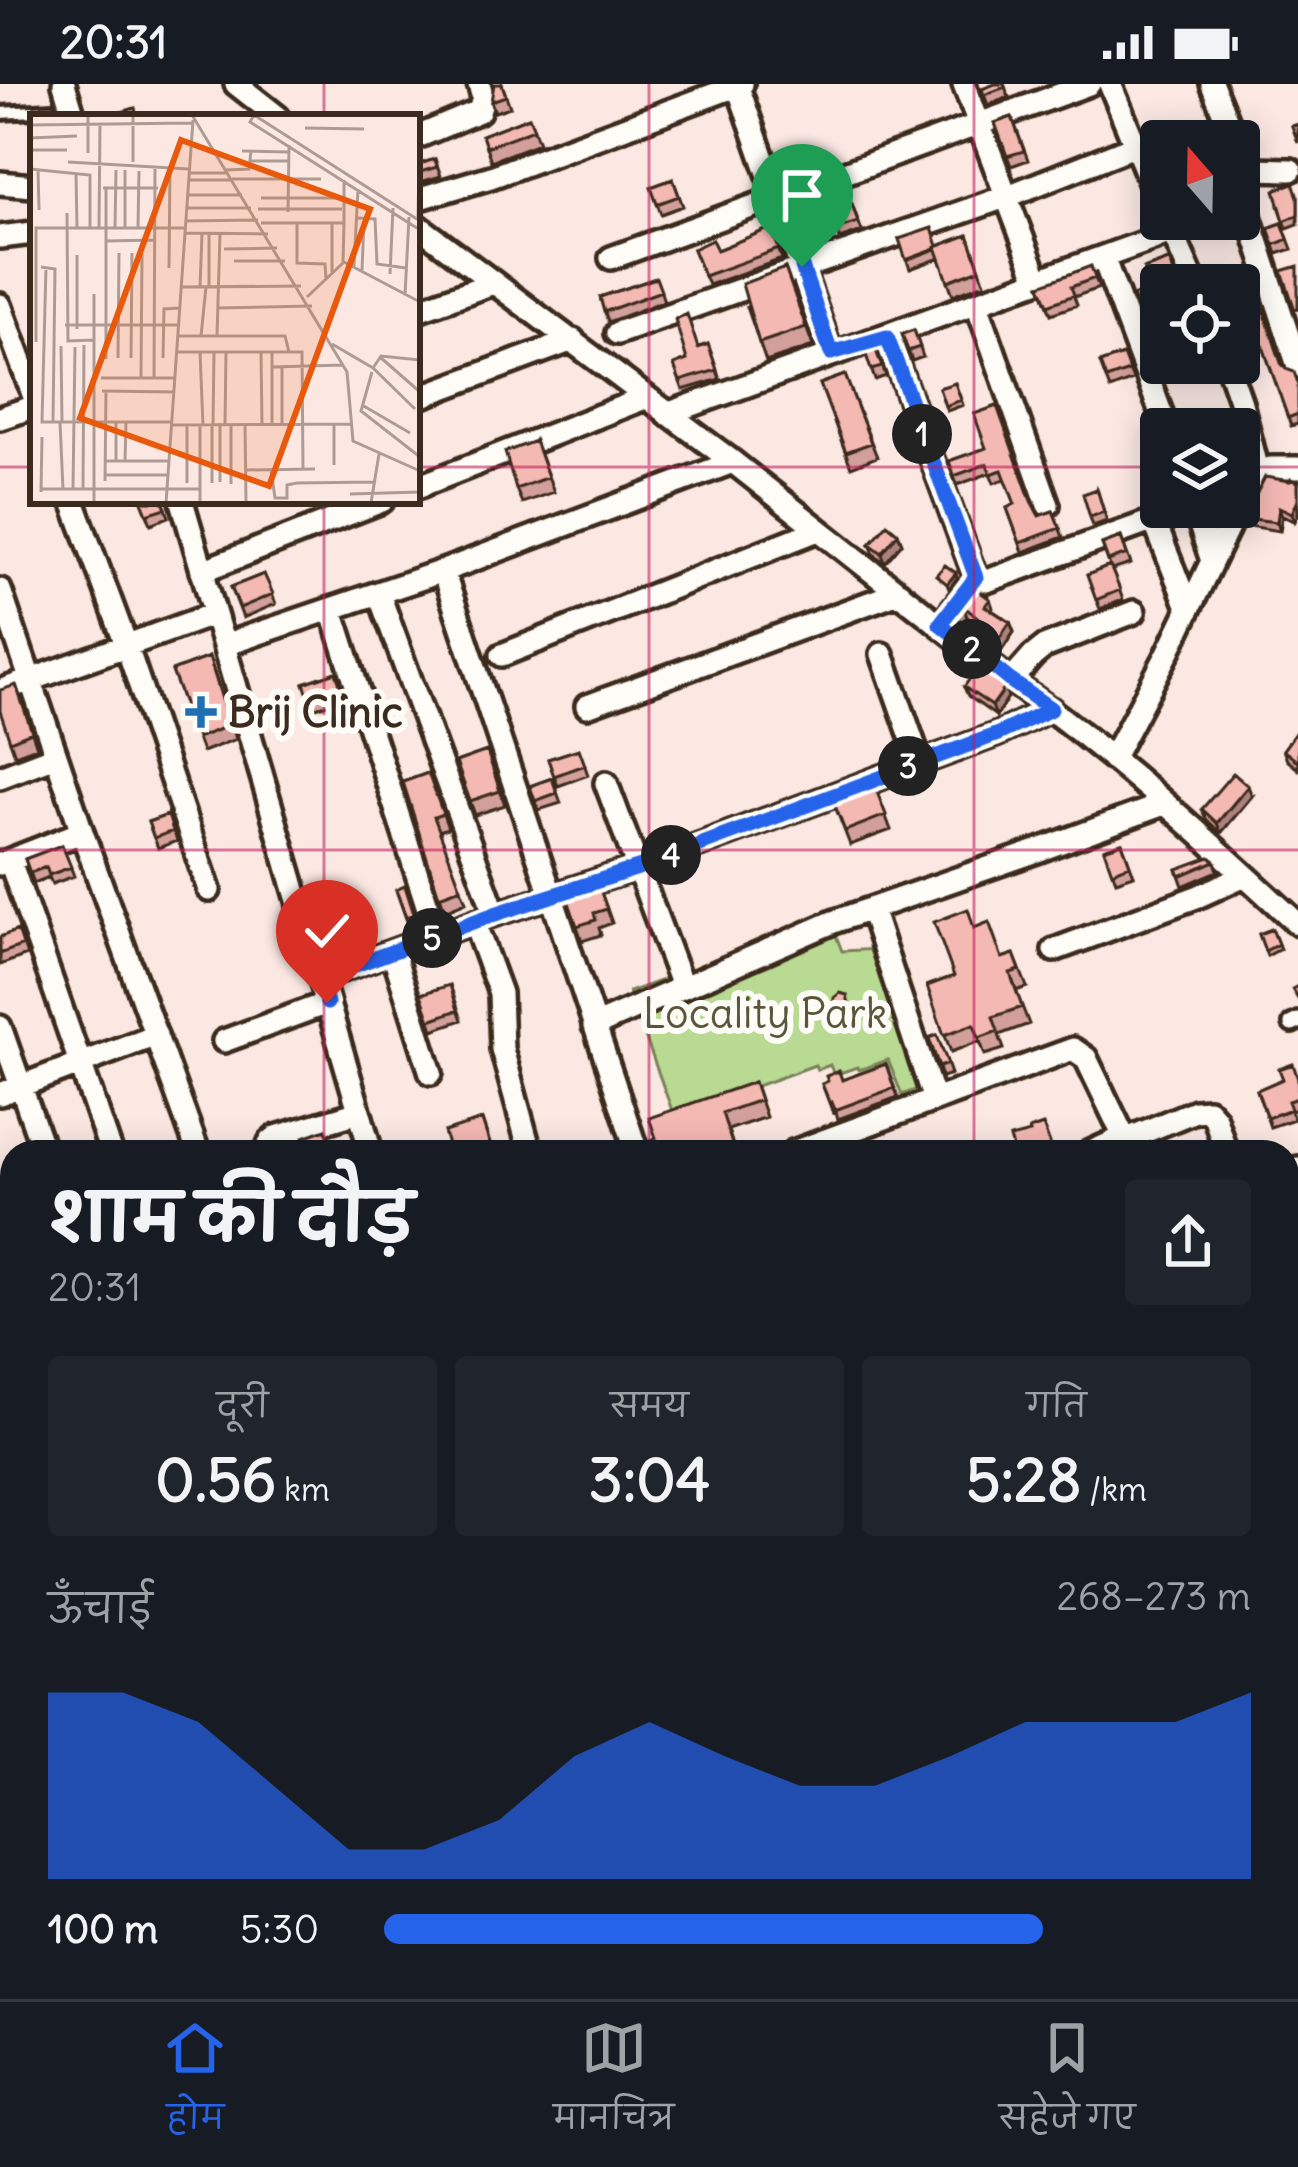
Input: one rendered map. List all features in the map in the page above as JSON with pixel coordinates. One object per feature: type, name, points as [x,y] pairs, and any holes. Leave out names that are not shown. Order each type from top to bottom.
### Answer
[{"type":"street","points":[[64,84],[72,113]]},
{"type":"street","points":[[236,84],[274,114]]},
{"type":"street","points":[[420,136],[475,115],[482,106],[479,84]]},
{"type":"street","points":[[420,198],[476,182],[739,84],[831,353]]},
{"type":"street","points":[[964,84],[1038,280]]},
{"type":"street","points":[[611,258],[1089,84]]},
{"type":"street","points":[[1110,84],[1140,162]]},
{"type":"street","points":[[1212,84],[1227,120]]},
{"type":"street","points":[[616,333],[1008,196],[1133,146]]},
{"type":"street","points":[[1260,164],[1296,173]]},
{"type":"street","points":[[0,183],[30,186]]},
{"type":"street","points":[[420,227],[1051,709],[1297,920]]},
{"type":"street","points":[[0,237],[30,233]]},
{"type":"street","points":[[667,414],[887,337],[1140,239]]},
{"type":"street","points":[[1257,240],[1298,366]]},
{"type":"street","points":[[1103,257],[1159,408]]},
{"type":"street","points":[[420,309],[493,283]]},
{"type":"street","points":[[976,304],[1048,505]]},
{"type":"street","points":[[0,305],[30,386]]},
{"type":"street","points":[[887,337],[976,577],[987,581],[1149,522],[1156,526],[1188,607]]},
{"type":"street","points":[[420,397],[573,340]]},
{"type":"street","points":[[420,486],[645,398]]},
{"type":"street","points":[[0,418],[30,408]]},
{"type":"street","points":[[224,645],[379,594],[733,462]]},
{"type":"street","points":[[1260,471],[1298,468]]},
{"type":"street","points":[[74,504],[209,890]]},
{"type":"street","points":[[183,504],[367,1140]]},
{"type":"street","points":[[202,571],[374,504]]},
{"type":"street","points":[[1201,528],[1212,561]]},
{"type":"street","points":[[1112,759],[1228,528]]},
{"type":"street","points":[[502,655],[818,530]]},
{"type":"street","points":[[442,571],[634,1140]]},
{"type":"street","points":[[940,624],[976,577]]},
{"type":"street","points":[[0,590],[194,1140]]},
{"type":"street","points":[[587,706],[899,592]]},
{"type":"street","points":[[379,594],[485,918],[500,993],[502,1049],[527,1140]]},
{"type":"street","points":[[332,610],[437,936]]},
{"type":"street","points":[[1011,681],[1044,646],[1134,612]]},
{"type":"street","points":[[0,691],[214,614]]},
{"type":"street","points":[[882,654],[920,762]]},
{"type":"street","points":[[320,978],[638,868],[1017,726],[1051,709]]},
{"type":"street","points":[[0,777],[56,756]]},
{"type":"street","points":[[606,783],[682,986]]},
{"type":"street","points":[[594,1026],[820,927],[1164,803]]},
{"type":"street","points":[[82,832],[5,863],[106,1140]]},
{"type":"street","points":[[1054,950],[1245,875]]},
{"type":"street","points":[[871,909],[934,1100]]},
{"type":"street","points":[[393,952],[431,1073]]},
{"type":"street","points":[[224,1041],[327,1003]]},
{"type":"street","points":[[0,1027],[10,1090],[37,1140]]},
{"type":"street","points":[[10,1090],[156,1035]]},
{"type":"street","points":[[826,1140],[1073,1049],[1086,1058],[1124,1137]]},
{"type":"street","points":[[1117,1140],[1208,1109],[1222,1140]]},
{"type":"street","points":[[272,1140],[359,1112]]},
{"type":"lane","points":[[0,113],[72,113]]},
{"type":"green space","name":"Locality Park","points":[[830,920],[842,951],[880,949],[929,1085],[902,1095],[888,1060],[834,1075],[830,1065],[817,1070],[815,1065],[674,1116],[629,992]]},
{"type":"building","points":[[494,84],[502,84],[506,96],[491,101]]},
{"type":"building","points":[[995,84],[1005,87],[984,95],[982,89]]},
{"type":"building","points":[[529,117],[534,129],[486,147],[482,135]]},
{"type":"building","points":[[1012,117],[1024,151],[1007,156],[995,123]]},
{"type":"building","points":[[435,159],[437,167],[420,172],[420,164]]},
{"type":"building","points":[[673,179],[679,196],[657,204],[651,187]]},
{"type":"building","points":[[1293,183],[1298,215],[1284,221],[1275,190]]},
{"type":"building","points":[[852,204],[858,222],[836,229],[830,212]]},
{"type":"building","points":[[1282,223],[1288,239],[1274,245],[1268,228]]},
{"type":"building","points":[[771,228],[779,249],[704,276],[693,249],[712,240],[717,250]]},
{"type":"building","points":[[932,228],[936,249],[906,260],[899,239]]},
{"type":"building","points":[[968,235],[980,269],[948,281],[936,247]]},
{"type":"building","points":[[1091,266],[1095,278],[1071,287],[1074,295],[1048,305],[1040,285]]},
{"type":"building","points":[[1298,266],[1298,309],[1295,310],[1282,271]]},
{"type":"building","points":[[785,268],[806,327],[759,343],[742,284]]},
{"type":"building","points":[[656,278],[661,291],[604,312],[600,297]]},
{"type":"building","points":[[1260,309],[1281,363],[1294,372],[1298,383],[1298,414],[1288,418],[1260,338]]},
{"type":"building","points":[[687,314],[698,348],[708,344],[717,370],[680,381],[674,365],[687,360],[675,319]]},
{"type":"building","points":[[914,330],[920,347],[908,351],[902,334]]},
{"type":"building","points":[[874,345],[882,367],[871,370],[864,348]]},
{"type":"building","points":[[1123,355],[1129,371],[1106,379],[1100,363]]},
{"type":"building","points":[[845,375],[871,443],[846,452],[820,384]]},
{"type":"building","points":[[955,383],[961,400],[945,406],[939,388]]},
{"type":"building","points":[[997,406],[1031,501],[1039,516],[1053,511],[1060,528],[1020,543],[1007,508],[1015,504],[1002,470],[991,474],[987,464],[954,476],[949,461],[986,448],[974,414]]},
{"type":"building","points":[[535,441],[548,477],[516,489],[505,452]]},
{"type":"building","points":[[1265,477],[1298,482],[1292,513],[1279,507],[1277,522],[1260,520],[1260,487]]},
{"type":"building","points":[[1097,489],[1104,512],[1090,517],[1083,494]]},
{"type":"building","points":[[143,504],[164,504],[166,508],[147,514]]},
{"type":"building","points":[[887,524],[898,533],[882,553],[870,544]]},
{"type":"building","points":[[1121,537],[1127,554],[1108,561],[1102,544]]},
{"type":"building","points":[[945,565],[956,573],[947,584],[936,575]]},
{"type":"building","points":[[1110,566],[1120,590],[1096,600],[1087,575]]},
{"type":"building","points":[[264,574],[273,594],[240,608],[231,587]]},
{"type":"building","points":[[976,589],[990,599],[985,606],[1010,622],[996,643],[985,635],[991,627],[964,607],[957,613]]},
{"type":"building","points":[[209,657],[230,725],[197,738],[172,671]]},
{"type":"building","points":[[978,667],[1005,688],[992,706],[964,687]]},
{"type":"building","points":[[336,672],[341,688],[310,700],[304,683]]},
{"type":"building","points":[[16,685],[32,732],[10,741],[0,711],[0,690]]},
{"type":"building","points":[[1298,729],[1298,762],[1283,750]]},
{"type":"building","points":[[579,749],[585,765],[554,776],[548,759]]},
{"type":"building","points":[[487,751],[500,791],[470,801],[456,762]]},
{"type":"building","points":[[428,773],[443,814],[434,817],[461,888],[439,896],[403,782]]},
{"type":"building","points":[[1233,773],[1248,786],[1217,823],[1202,809]]},
{"type":"building","points":[[552,778],[557,793],[535,801],[530,786]]},
{"type":"building","points":[[873,782],[886,815],[845,831],[832,798]]},
{"type":"building","points":[[168,815],[173,831],[154,838],[148,822]]},
{"type":"building","points":[[1122,843],[1130,865],[1112,872],[1104,849]]},
{"type":"building","points":[[62,845],[71,867],[49,875],[46,867],[30,873],[25,859]]},
{"type":"building","points":[[1210,857],[1215,861],[1180,876],[1177,869]]},
{"type":"building","points":[[597,881],[607,909],[594,913],[596,920],[577,926],[565,891]]},
{"type":"building","points":[[405,886],[414,914],[406,917],[396,890]]},
{"type":"building","points":[[968,909],[974,928],[989,922],[1002,958],[1014,954],[1020,970],[1010,973],[1022,1007],[993,1017],[998,1031],[979,1038],[974,1024],[944,1035],[927,986],[954,976],[934,922]]},
{"type":"building","points":[[1272,929],[1278,944],[1265,951],[1259,934]]},
{"type":"building","points":[[18,930],[23,945],[0,954],[0,937]]},
{"type":"building","points":[[450,985],[458,1010],[430,1020],[421,994]]},
{"type":"building","points":[[840,993],[847,995],[849,1004],[843,1008],[834,1003]]},
{"type":"building","points":[[937,1035],[948,1064],[939,1067],[929,1038]]},
{"type":"building","points":[[886,1064],[894,1088],[835,1110],[822,1084],[828,1081],[826,1076],[839,1071],[842,1080]]},
{"type":"building","points":[[1293,1064],[1298,1098],[1288,1101],[1291,1109],[1267,1118],[1257,1090],[1283,1079],[1279,1069]]},
{"type":"building","points":[[754,1082],[760,1100],[722,1113],[731,1140],[651,1140],[656,1138],[649,1118]]},
{"type":"building","points":[[482,1120],[488,1140],[446,1140],[444,1132]]},
{"type":"building","points":[[1043,1125],[1049,1140],[1011,1140]]},
{"type":"building","points":[[326,1129],[330,1140],[305,1140]]},
{"type":"place","name":"Brij Clinic","points":[[201,712]]},
{"type":"route","points":[[327,1003],[320,978],[638,868],[998,734],[1051,709],[940,624],[976,577],[887,337],[831,353],[802,267]]}]
